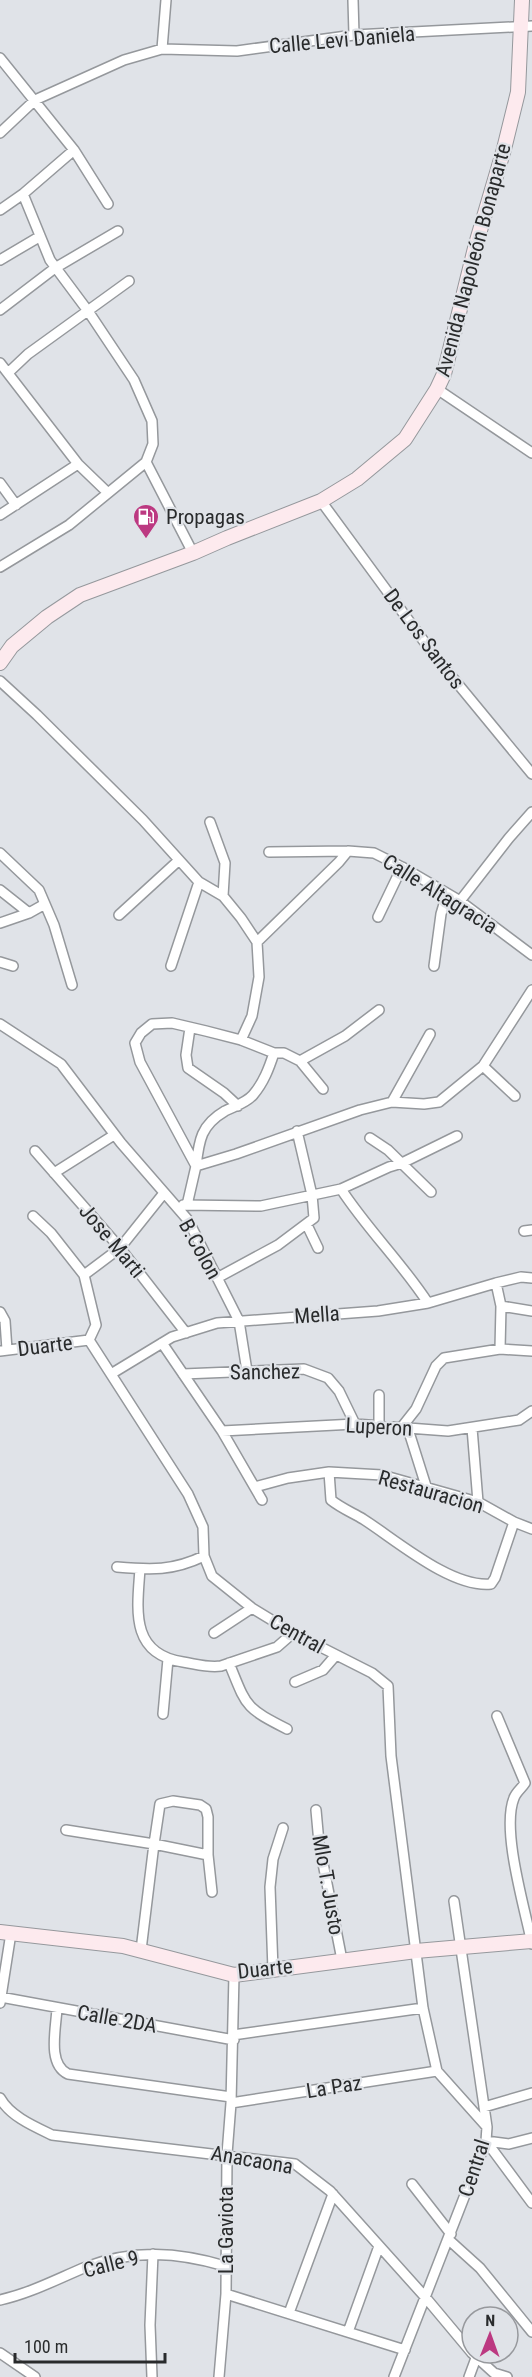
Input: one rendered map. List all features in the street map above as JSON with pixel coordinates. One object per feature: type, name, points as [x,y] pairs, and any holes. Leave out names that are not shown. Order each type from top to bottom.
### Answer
[{"type":"main road","name":"Avenida Napoleón Bonaparte","points":[[0,663],[12,646],[47,617],[80,595],[194,553],[227,537],[321,501],[357,479],[405,439],[444,374],[476,244],[518,92],[527,27],[522,0]]},
{"type":"main road","name":"Duarte","points":[[5,1933],[141,1950],[234,1975],[416,1951],[532,1943]]},
{"type":"street","points":[[162,49],[166,0]]},
{"type":"street","points":[[353,0],[354,35]]},
{"type":"street","name":"Calle Levi Daniela","points":[[0,133],[35,100],[124,60],[162,49],[237,51],[354,35],[527,27]]},
{"type":"street","points":[[0,58],[74,150],[108,204]]},
{"type":"street","points":[[0,210],[23,194],[74,150]]},
{"type":"street","points":[[0,567],[69,525],[146,462],[153,444],[152,421],[134,380],[56,268],[39,237],[23,194]]},
{"type":"street","points":[[0,310],[56,268],[118,231]]},
{"type":"street","points":[[0,260],[39,237]]},
{"type":"street","points":[[9,372],[28,354],[129,280]]},
{"type":"street","points":[[0,363],[78,464],[107,492]]},
{"type":"street","points":[[437,389],[532,453]]},
{"type":"street","points":[[146,462],[194,553]]},
{"type":"street","points":[[0,515],[78,464]]},
{"type":"street","points":[[0,483],[16,505]]},
{"type":"street","name":"De Los Santos","points":[[321,501],[434,655],[532,774]]},
{"type":"street","points":[[0,681],[143,820],[199,882],[223,896],[242,918],[257,942],[259,977],[256,1002],[241,1040]]},
{"type":"street","points":[[460,901],[532,812]]},
{"type":"street","points":[[210,822],[225,863],[223,896]]},
{"type":"street","points":[[257,942],[348,851]]},
{"type":"street","name":"Calle Altagracia","points":[[269,852],[348,851],[374,854],[402,867],[460,901],[530,950]]},
{"type":"street","points":[[0,853],[39,890],[54,925],[72,985]]},
{"type":"street","points":[[119,915],[178,861]]},
{"type":"street","points":[[378,917],[402,867]]},
{"type":"street","points":[[171,966],[199,882]]},
{"type":"street","points":[[0,890],[29,913]]},
{"type":"street","points":[[435,966],[441,914],[447,894]]},
{"type":"street","points":[[0,924],[45,904]]},
{"type":"street","points":[[0,962],[13,966]]},
{"type":"street","points":[[196,1166],[360,1110],[392,1102],[433,1104],[439,1102],[483,1066],[532,990]]},
{"type":"street","points":[[300,1061],[345,1036],[379,1010]]},
{"type":"street","points":[[196,1166],[140,1062],[135,1043],[141,1033],[152,1024],[172,1023],[241,1040],[273,1053],[284,1053],[300,1061],[323,1089]]},
{"type":"street","name":"B.Colon","points":[[0,1024],[61,1064],[114,1135],[188,1221],[238,1321],[247,1371]]},
{"type":"street","points":[[190,1028],[186,1055],[188,1068],[224,1092],[238,1106]]},
{"type":"street","points":[[392,1102],[429,1034]]},
{"type":"street","points":[[187,1205],[196,1166],[198,1141],[202,1133],[217,1117],[252,1096],[266,1077],[273,1053]]},
{"type":"street","points":[[483,1066],[515,1096]]},
{"type":"street","points":[[217,1278],[278,1245],[314,1218],[312,1195],[297,1131]]},
{"type":"street","points":[[54,1173],[114,1135]]},
{"type":"street","points":[[174,1204],[261,1206],[341,1189],[457,1136]]},
{"type":"street","points":[[370,1138],[402,1163],[430,1192]]},
{"type":"street","name":"Jose Marti","points":[[35,1151],[120,1248],[186,1333]]},
{"type":"street","points":[[341,1189],[361,1219],[417,1285],[428,1303]]},
{"type":"street","points":[[84,1275],[120,1248],[164,1193]]},
{"type":"street","points":[[33,1216],[51,1233],[84,1275],[96,1325],[89,1340]]},
{"type":"street","points":[[307,1225],[318,1248]]},
{"type":"street","name":"Mella","points":[[111,1374],[162,1343],[217,1323],[378,1311],[428,1303],[496,1282],[521,1277],[532,1278]]},
{"type":"street","points":[[496,1282],[501,1306],[500,1349]]},
{"type":"street","points":[[501,1306],[532,1311]]},
{"type":"street","points":[[0,1312],[5,1321],[4,1351]]},
{"type":"street","name":"Duarte","points":[[4,1351],[89,1340]]},
{"type":"street","name":"Central","points":[[89,1340],[188,1494],[203,1527],[204,1556],[212,1576],[252,1608],[293,1633],[372,1673],[385,1682],[390,1690],[391,1756],[416,1951]]},
{"type":"street","points":[[162,1343],[222,1431],[262,1500]]},
{"type":"street","points":[[426,1486],[404,1429],[436,1366],[444,1358],[500,1349],[532,1351]]},
{"type":"street","name":"Sanchez","points":[[183,1374],[304,1369],[328,1378],[339,1391],[356,1424]]},
{"type":"street","points":[[379,1395],[379,1425]]},
{"type":"street","name":"Luperon","points":[[222,1431],[356,1424],[448,1431],[519,1420],[532,1411]]},
{"type":"street","points":[[472,1428],[478,1502]]},
{"type":"street","points":[[329,1472],[332,1500],[338,1505],[363,1519],[411,1554],[455,1576],[484,1584],[491,1584],[495,1578],[514,1522]]},
{"type":"street","name":"Restauracion","points":[[255,1487],[288,1478],[329,1472],[382,1475],[478,1502],[532,1529]]},
{"type":"street","points":[[117,1567],[140,1569],[176,1567],[204,1556]]},
{"type":"street","points":[[140,1569],[137,1608],[141,1628],[149,1647],[168,1659],[213,1667],[277,1647],[293,1633]]},
{"type":"street","points":[[214,1633],[252,1608]]},
{"type":"street","points":[[295,1682],[323,1670],[336,1655]]},
{"type":"street","points":[[163,1714],[168,1659]]},
{"type":"street","points":[[229,1663],[244,1701],[250,1708],[287,1729]]},
{"type":"street","points":[[497,1716],[525,1783],[514,1796],[511,1836],[517,1878],[532,1943]]},
{"type":"street","points":[[141,1950],[160,1804],[168,1801],[200,1805],[208,1813],[207,1855],[212,1892]]},
{"type":"street","name":"Mlo T. Justo","points":[[316,1810],[342,1959]]},
{"type":"street","points":[[273,1970],[270,1887],[273,1859],[283,1828]]},
{"type":"street","points":[[66,1830],[207,1855]]},
{"type":"street","name":"Central","points":[[394,2377],[486,2141],[487,2127],[454,1902]]},
{"type":"street","points":[[0,1999],[5,1933]]},
{"type":"street","points":[[416,1951],[423,2008],[437,2071],[487,2127]]},
{"type":"street","name":"La Gaviota","points":[[219,2377],[226,2294],[227,2154],[231,2100],[234,1975]]},
{"type":"street","name":"Calle 2DA","points":[[0,1999],[233,2037],[423,2008]]},
{"type":"street","name":"La Paz","points":[[57,2008],[55,2059],[61,2071],[68,2074],[231,2100],[437,2071]]},
{"type":"street","points":[[484,2107],[532,2093]]},
{"type":"street","name":"Anacaona","points":[[0,2098],[3,2104],[17,2115],[52,2135],[227,2154],[295,2164],[333,2194],[460,2338]]},
{"type":"street","points":[[486,2141],[509,2144],[532,2138]]},
{"type":"street","points":[[486,2141],[532,2203]]},
{"type":"street","points":[[412,2184],[450,2237],[480,2268],[532,2332]]},
{"type":"street","points":[[289,2313],[333,2194]]},
{"type":"street","points":[[348,2332],[380,2246]]},
{"type":"street","points":[[152,2377],[150,2325],[153,2254]]},
{"type":"street","name":"Calle 9","points":[[0,2300],[24,2295],[105,2261],[153,2254],[193,2257],[225,2266]]},
{"type":"street","points":[[226,2294],[405,2350]]},
{"type":"street","points":[[2,2358],[35,2377]]},
{"type":"street","name":"Anacaona","points":[[486,2365],[494,2373],[507,2377]]},
{"type":"place","name":"Propagas","points":[[146,540]]}]
